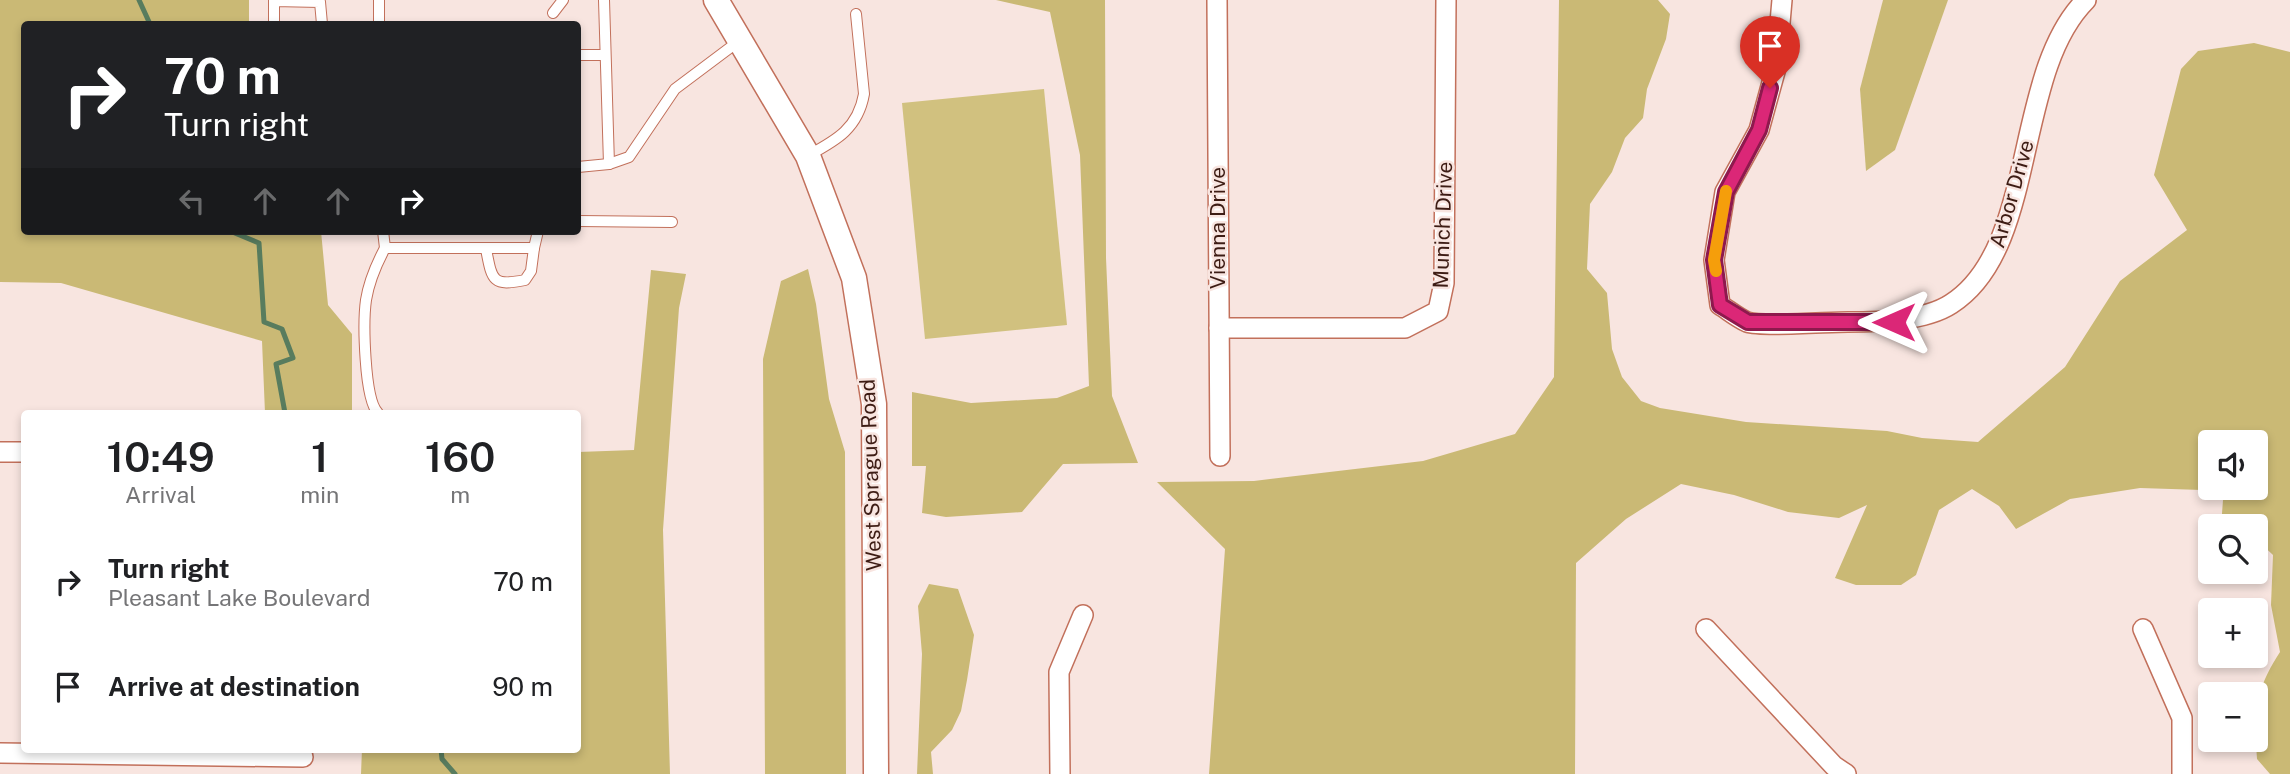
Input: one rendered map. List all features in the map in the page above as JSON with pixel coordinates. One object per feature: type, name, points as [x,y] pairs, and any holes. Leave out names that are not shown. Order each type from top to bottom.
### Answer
[{"type":"street","name":"West Sprague Road","points":[[716,0],[808,156],[854,278],[874,404],[876,774]]},
{"type":"street","name":"Vienna Drive","points":[[1217,0],[1220,456]]},
{"type":"street","name":"Munich Drive","points":[[1219,328],[1405,328],[1438,311],[1444,283],[1446,0]]},
{"type":"street","name":"Arbor Drive","points":[[1782,0],[1776,68],[1759,130],[1726,192],[1714,260],[1720,305],[1748,322],[1894,322],[1951,305],[1990,265],[2010,208],[2046,68],[2074,11],[2086,0]]},
{"type":"street","points":[[0,452],[21,452]]},
{"type":"street","points":[[1060,774],[1059,672],[1083,615]]},
{"type":"street","points":[[1706,629],[1836,771]]},
{"type":"street","points":[[2143,629],[2182,718],[2182,774]]},
{"type":"street","points":[[0,753],[198,766],[303,757]]},
{"type":"lane","points":[[379,0],[379,21]]},
{"type":"lane","points":[[553,13],[563,0]]},
{"type":"lane","points":[[604,0],[609,164]]},
{"type":"lane","points":[[274,21],[274,1],[320,2],[322,21]]},
{"type":"lane","points":[[808,156],[839,139],[857,119],[862,108],[864,94],[856,14]]},
{"type":"lane","points":[[581,167],[609,164],[629,157],[675,89],[740,40]]},
{"type":"lane","points":[[581,55],[605,55]]},
{"type":"lane","points":[[581,221],[673,222]]},
{"type":"lane","points":[[375,410],[367,375],[366,302],[371,274],[384,248],[383,235]]},
{"type":"lane","points":[[486,249],[491,275],[498,282],[508,284],[525,280],[531,271],[537,235]]},
{"type":"lane","points":[[384,248],[534,248]]},
{"type":"shaded area","points":[[0,0],[249,0],[249,21],[21,21],[21,235],[321,235],[328,305],[352,334],[352,410],[265,410],[262,341],[61,283],[0,282]]},
{"type":"shaded area","points":[[996,0],[1105,0],[1106,258],[1112,396],[1138,463],[1063,464],[1022,512],[946,517],[922,513],[926,466],[912,466],[912,392],[971,403],[1057,398],[1089,386],[1080,155],[1050,12]]},
{"type":"shaded area","points":[[1559,0],[1658,0],[1670,14],[1666,39],[1647,89],[1643,118],[1625,138],[1612,172],[1590,204],[1587,269],[1607,293],[1612,349],[1622,377],[1641,401],[1660,408],[1746,422],[1887,431],[1922,438],[1978,442],[2065,367],[2120,281],[2187,230],[2154,175],[2181,69],[2198,51],[2254,43],[2290,52],[2290,774],[2270,774],[2257,759],[2257,752],[2268,752],[2268,682],[2264,682],[2280,652],[2271,605],[2273,555],[2268,550],[2268,514],[2222,514],[2223,500],[2268,500],[2268,430],[2198,430],[2198,490],[2140,488],[2070,499],[2016,529],[1999,506],[1972,489],[1939,510],[1916,575],[1901,585],[1856,585],[1835,578],[1867,505],[1839,518],[1788,512],[1734,495],[1681,484],[1626,519],[1576,563],[1575,774],[1209,774],[1225,549],[1157,482],[1254,481],[1423,461],[1515,434],[1554,377]]},
{"type":"shaded area","points":[[1883,0],[1948,0],[1895,150],[1866,171],[1860,89]]},
{"type":"shaded area","points":[[1044,89],[1067,325],[925,339],[902,103]]},
{"type":"shaded area","points":[[808,269],[816,304],[829,399],[845,452],[846,774],[765,774],[763,359],[781,281]]},
{"type":"shaded area","points":[[651,270],[686,274],[679,308],[663,530],[670,774],[361,774],[362,753],[581,753],[581,452],[634,450]]},
{"type":"shaded area","points":[[929,584],[958,589],[974,635],[961,711],[952,730],[931,752],[933,774],[917,774],[922,654],[918,606]]},
{"type":"waterway","points":[[139,0],[149,21]]},
{"type":"waterway","points":[[240,235],[259,243],[264,322],[282,329],[293,358],[276,364],[284,410]]},
{"type":"waterway","points":[[441,753],[442,759],[455,774]]},
{"type":"slow traffic","points":[[1716,271],[1714,260],[1726,191]]},
{"type":"route","points":[[1770,88],[1759,130],[1726,192],[1714,260],[1720,305],[1748,322],[1894,322]]}]
